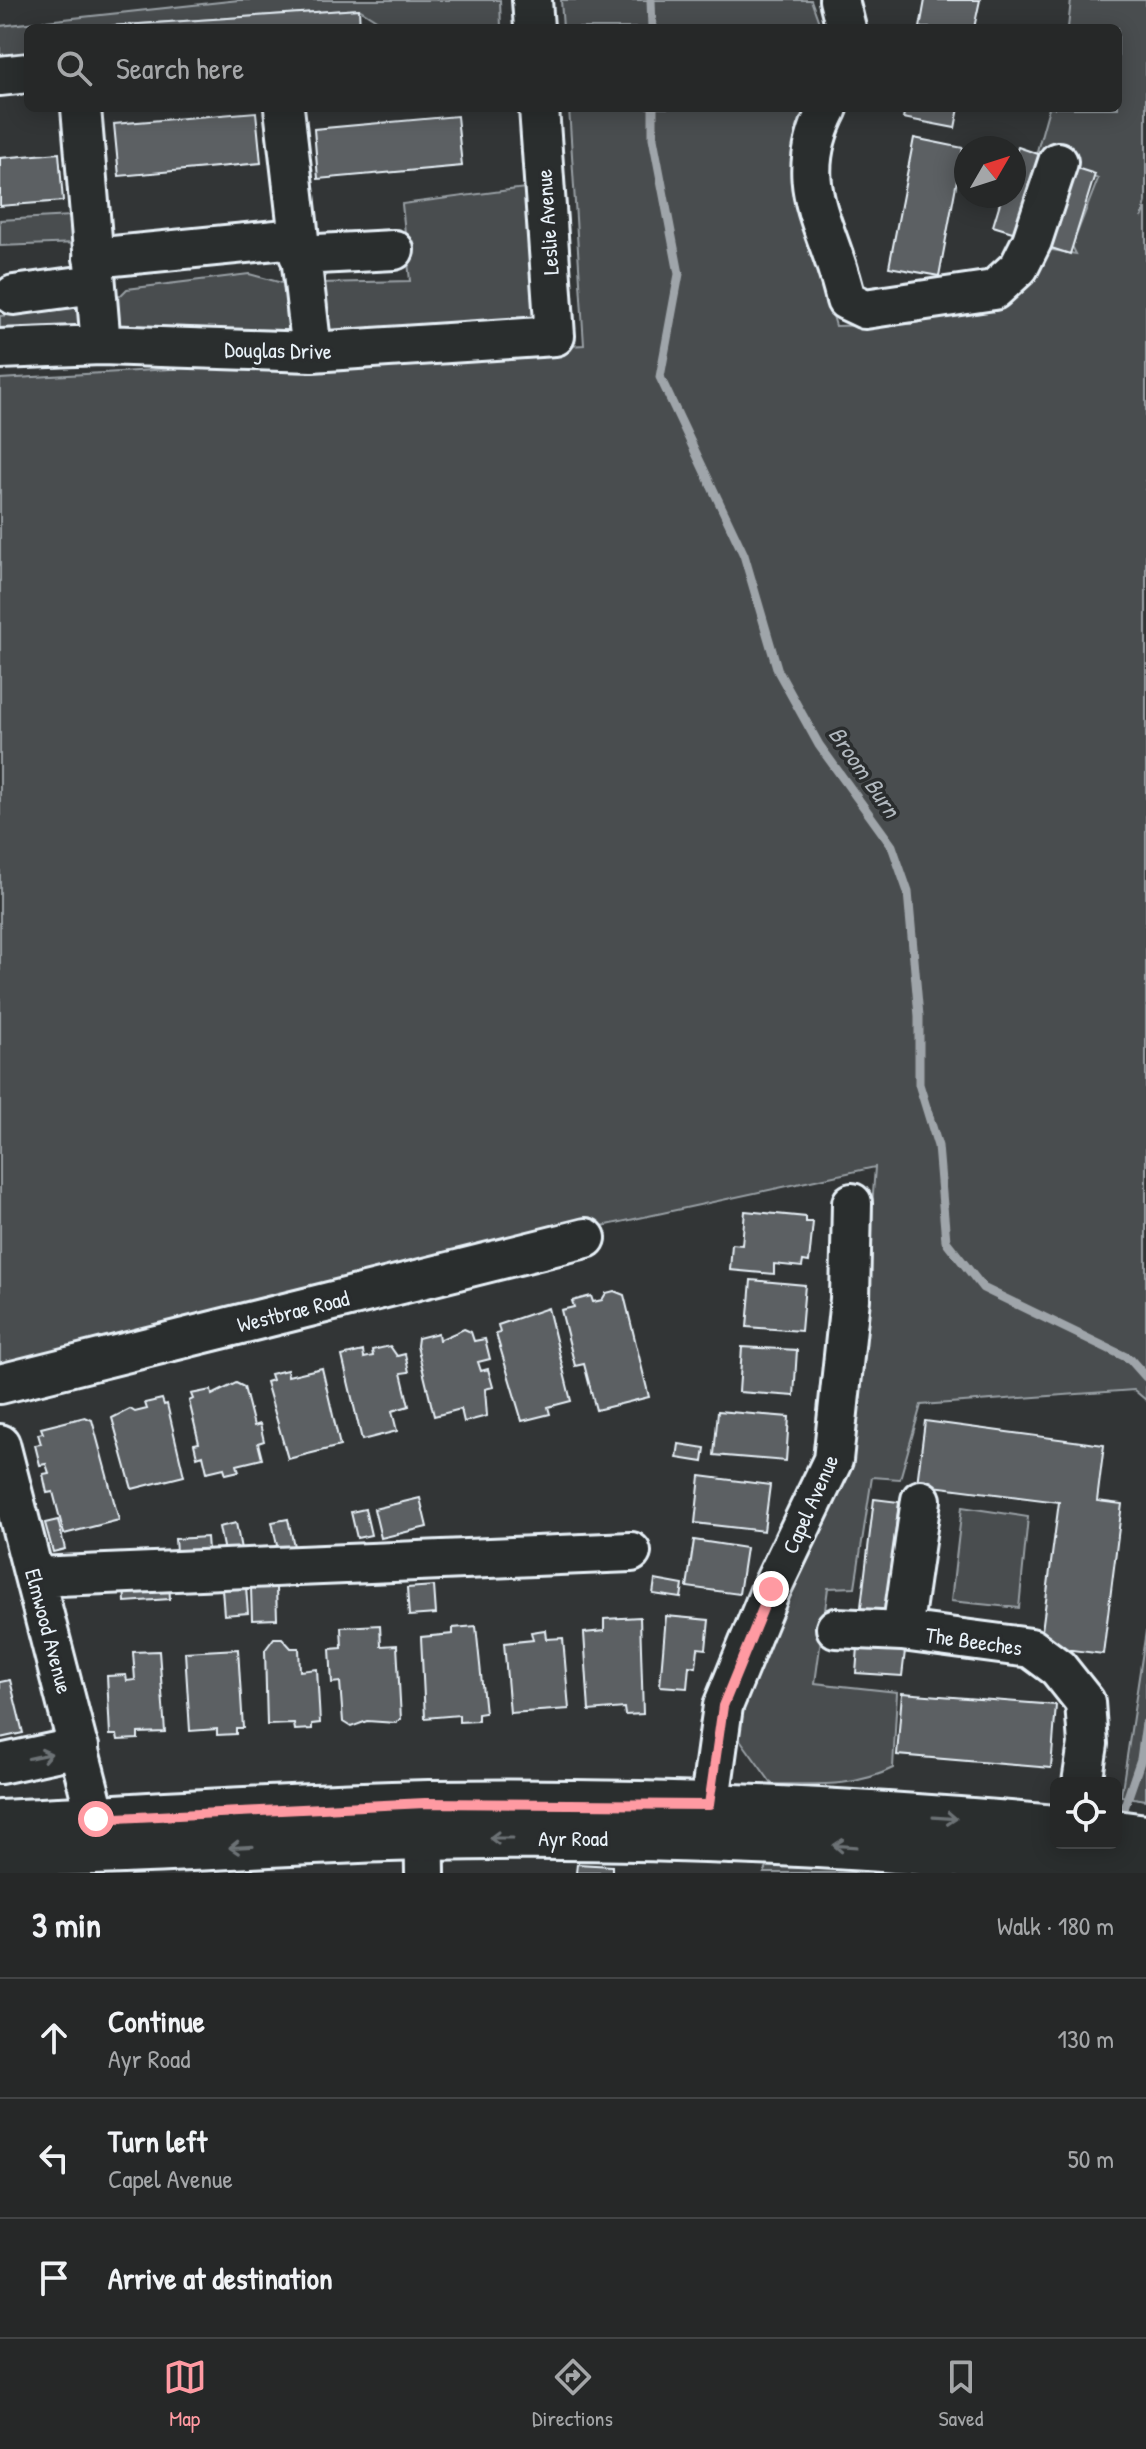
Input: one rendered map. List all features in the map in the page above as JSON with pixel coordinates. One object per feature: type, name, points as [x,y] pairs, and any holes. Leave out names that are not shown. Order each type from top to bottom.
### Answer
[{"type":"main road","name":"Ayr Road","points":[[0,1823],[101,1836],[424,1838],[707,1822],[801,1843],[1050,1845]]},
{"type":"main road","points":[[1122,1834],[1146,1837]]},
{"type":"main road","name":"Ayr Road","points":[[0,1853],[101,1836]]},
{"type":"main road","name":"Ayr Road","points":[[1077,1849],[1145,1873]]},
{"type":"street","points":[[532,0],[534,24]]},
{"type":"street","points":[[839,0],[845,24]]},
{"type":"street","points":[[0,76],[24,73]]},
{"type":"street","points":[[81,112],[101,345]]},
{"type":"street","points":[[284,112],[312,352]]},
{"type":"street","name":"Leslie Avenue","points":[[539,112],[555,336]]},
{"type":"street","points":[[826,112],[817,129],[809,164],[813,201],[839,266],[846,300],[865,309],[994,290],[1019,267],[1032,241],[1058,162]]},
{"type":"street","points":[[14,295],[94,271],[298,246],[394,250]]},
{"type":"street","name":"Douglas Drive","points":[[0,349],[101,345],[312,352],[555,336]]},
{"type":"street","name":"Capel Avenue","points":[[707,1822],[723,1706],[771,1589],[833,1460],[850,1299],[852,1203]]},
{"type":"street","name":"Westbrae Road","points":[[0,1384],[586,1238]]},
{"type":"street","name":"Elmwood Avenue","points":[[0,1444],[101,1836]]},
{"type":"street","name":"The Beeches","points":[[902,1631],[921,1500]]},
{"type":"street","points":[[35,1577],[631,1552]]},
{"type":"street","name":"The Beeches","points":[[836,1628],[902,1631],[1031,1648],[1058,1668],[1085,1702],[1088,1744],[1083,1777]]},
{"type":"street","points":[[0,1764],[79,1747]]},
{"type":"shaded area","points":[[239,0],[500,0],[501,24],[383,24],[359,9],[139,24],[24,24],[24,59],[0,61],[0,26]]},
{"type":"shaded area","points":[[561,0],[811,0],[820,24],[563,24]]},
{"type":"shaded area","points":[[1071,0],[1146,0],[1146,202],[1142,218],[1146,208],[1146,1400],[1134,1390],[921,1405],[900,1479],[872,1477],[855,1587],[828,1588],[815,1683],[897,1692],[893,1768],[849,1782],[772,1784],[736,1734],[734,1713],[857,1409],[875,1167],[570,1233],[0,1368],[0,379],[584,345],[569,112],[804,112],[793,179],[836,326],[911,324],[998,302],[1040,248],[1076,254],[1072,246],[1098,179],[1037,151],[1048,112],[1122,112],[1122,24],[1068,24]]},
{"type":"shaded area","points":[[525,188],[538,311],[525,329],[328,338],[319,283],[410,281],[402,204]]},
{"type":"shaded area","points":[[71,216],[77,243],[0,246],[0,220]]},
{"type":"shaded area","points":[[249,274],[286,284],[290,314],[288,330],[123,332],[115,328],[112,304],[127,289]]},
{"type":"shaded area","points":[[82,307],[90,328],[0,337],[0,316]]},
{"type":"shaded area","points":[[962,1507],[1028,1517],[1019,1608],[951,1601]]},
{"type":"shaded area","points":[[1146,1631],[1146,1800],[1122,1796]]},
{"type":"shaded area","points":[[769,1864],[919,1873],[764,1873]]},
{"type":"building","points":[[925,0],[980,0],[975,24],[921,24]]},
{"type":"building","points":[[359,9],[360,24],[139,24]]},
{"type":"building","points":[[256,112],[261,163],[119,176],[114,124]]},
{"type":"building","points":[[904,112],[958,112],[955,128],[903,118]]},
{"type":"building","points":[[457,116],[462,166],[318,179],[314,129]]},
{"type":"building","points":[[914,138],[954,146],[954,196],[939,276],[889,267]]},
{"type":"building","points":[[1026,150],[1044,156],[1019,234],[993,226],[998,208],[1026,208]]},
{"type":"building","points":[[59,153],[63,201],[0,206],[0,158]]},
{"type":"building","points":[[1070,166],[1095,174],[1070,254],[1045,246]]},
{"type":"building","points":[[745,1211],[806,1217],[806,1222],[813,1222],[809,1262],[803,1261],[802,1267],[774,1264],[774,1274],[730,1270],[732,1244],[742,1245]]},
{"type":"building","points":[[751,1280],[805,1285],[801,1331],[747,1327]]},
{"type":"building","points":[[614,1291],[624,1295],[649,1397],[596,1410],[584,1364],[575,1366],[561,1310],[574,1307],[572,1301],[591,1296],[593,1302],[602,1300],[606,1293]]},
{"type":"building","points":[[548,1308],[571,1401],[548,1407],[550,1414],[522,1421],[496,1334],[500,1333],[498,1325]]},
{"type":"building","points":[[464,1329],[471,1332],[474,1341],[485,1339],[490,1359],[478,1362],[481,1371],[488,1369],[493,1387],[485,1389],[487,1416],[464,1422],[461,1409],[434,1416],[417,1346],[418,1338],[438,1333],[439,1340]]},
{"type":"building","points":[[390,1346],[397,1356],[405,1354],[409,1372],[401,1373],[409,1406],[392,1411],[397,1431],[362,1440],[342,1356],[363,1351],[364,1358],[373,1356],[372,1350]]},
{"type":"building","points":[[742,1347],[797,1350],[794,1396],[739,1392]]},
{"type":"building","points":[[322,1368],[340,1446],[288,1459],[266,1382],[272,1380],[270,1374],[287,1370],[288,1376]]},
{"type":"building","points":[[236,1383],[244,1387],[254,1426],[260,1424],[264,1441],[258,1443],[262,1459],[237,1465],[239,1471],[226,1474],[224,1468],[207,1472],[203,1455],[197,1457],[194,1444],[199,1443],[189,1401],[193,1399],[191,1394],[211,1390],[212,1395]]},
{"type":"building","points":[[162,1399],[164,1405],[167,1404],[184,1476],[132,1489],[112,1418],[130,1409],[135,1412],[147,1409],[145,1403]]},
{"type":"building","points":[[718,1411],[789,1417],[786,1461],[714,1455]]},
{"type":"building","points":[[85,1417],[92,1420],[119,1520],[64,1534],[53,1492],[47,1493],[43,1474],[49,1473],[46,1464],[40,1465],[35,1445],[41,1444],[38,1434],[43,1433],[41,1428]]},
{"type":"building","points":[[925,1421],[1104,1445],[1097,1501],[1122,1504],[1103,1654],[1040,1646],[1059,1502],[917,1484]]},
{"type":"building","points":[[679,1444],[705,1448],[703,1462],[677,1458]]},
{"type":"building","points":[[700,1476],[770,1485],[764,1531],[695,1523]]},
{"type":"building","points":[[420,1498],[427,1527],[381,1538],[374,1509]]},
{"type":"building","points":[[874,1499],[899,1502],[885,1618],[860,1615]]},
{"type":"building","points":[[365,1509],[371,1535],[357,1538],[351,1512]]},
{"type":"building","points":[[288,1519],[294,1546],[278,1550],[272,1522]]},
{"type":"building","points":[[58,1520],[65,1549],[53,1552],[45,1523]]},
{"type":"building","points":[[236,1523],[241,1549],[224,1552],[219,1527]]},
{"type":"building","points":[[207,1537],[209,1563],[177,1565],[175,1539]]},
{"type":"building","points":[[694,1540],[746,1548],[739,1594],[687,1587]]},
{"type":"building","points":[[169,1580],[170,1599],[125,1602],[124,1583]]},
{"type":"building","points":[[655,1580],[683,1585],[681,1598],[653,1594]]},
{"type":"building","points":[[434,1586],[436,1614],[409,1616],[407,1588]]},
{"type":"building","points":[[246,1587],[248,1613],[224,1615],[222,1589]]},
{"type":"building","points":[[251,1588],[276,1588],[277,1619],[252,1620]]},
{"type":"building","points":[[666,1616],[709,1620],[706,1649],[698,1648],[696,1667],[689,1666],[687,1688],[660,1686]]},
{"type":"building","points":[[640,1617],[643,1714],[625,1715],[624,1708],[589,1711],[584,1633],[604,1631],[604,1619]]},
{"type":"building","points":[[380,1625],[381,1646],[397,1645],[401,1719],[396,1723],[367,1721],[351,1727],[343,1722],[340,1682],[332,1683],[330,1649],[342,1648],[341,1627]]},
{"type":"building","points":[[476,1626],[485,1713],[478,1714],[478,1721],[459,1722],[459,1715],[425,1718],[421,1637],[453,1634],[453,1628]]},
{"type":"building","points":[[545,1630],[546,1639],[563,1638],[569,1709],[510,1713],[504,1643],[533,1640],[531,1632]]},
{"type":"building","points":[[274,1638],[282,1638],[291,1648],[299,1648],[300,1671],[317,1669],[320,1723],[312,1724],[312,1729],[295,1730],[294,1724],[267,1725],[265,1650]]},
{"type":"building","points":[[858,1647],[905,1651],[902,1676],[856,1673]]},
{"type":"building","points":[[238,1649],[243,1728],[236,1728],[236,1734],[217,1735],[217,1729],[190,1731],[185,1652]]},
{"type":"building","points":[[159,1651],[165,1732],[138,1733],[138,1739],[118,1740],[117,1735],[110,1735],[107,1676],[126,1675],[127,1681],[135,1680],[133,1652]]},
{"type":"building","points":[[10,1680],[23,1733],[0,1738],[0,1682]]},
{"type":"building","points":[[902,1693],[1056,1705],[1051,1768],[897,1755]]},
{"type":"building","points":[[577,1864],[612,1866],[612,1873],[576,1873]]},
{"type":"waterway","name":"Broom Burn","points":[[651,0],[652,24]]},
{"type":"waterway","name":"Broom Burn","points":[[653,112],[653,138],[679,274],[660,377],[744,555],[778,671],[819,745],[892,846],[908,892],[919,1016],[919,1084],[938,1146],[946,1241],[983,1288],[1130,1359],[1146,1377]]},
{"type":"waterway","name":"Broom Burn","points":[[1122,1814],[1141,1759],[1146,1723]]},
{"type":"route","points":[[96,1819],[425,1803],[709,1805],[717,1727],[723,1706],[771,1589]]}]
